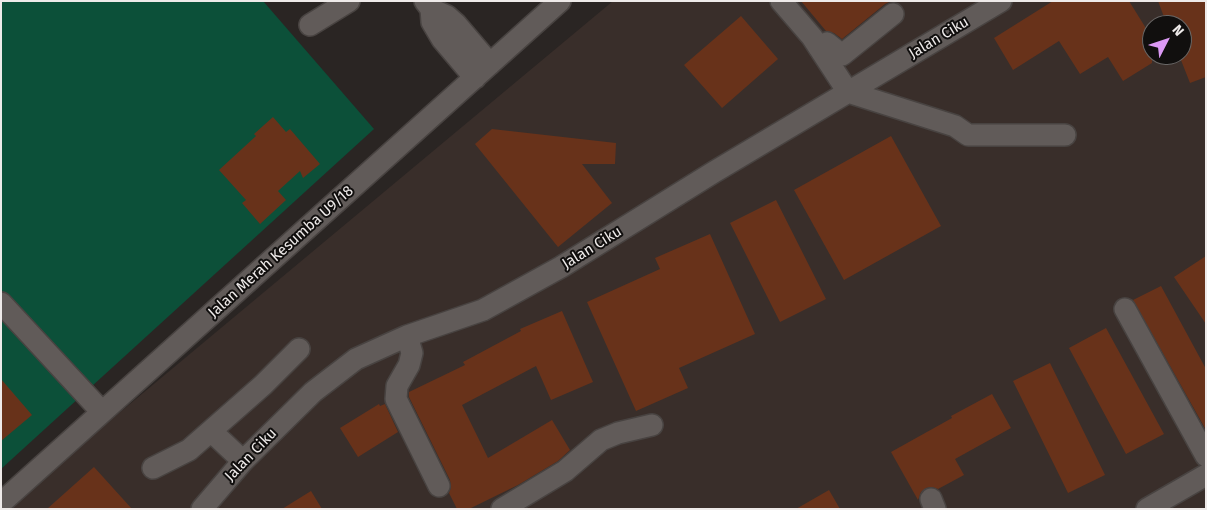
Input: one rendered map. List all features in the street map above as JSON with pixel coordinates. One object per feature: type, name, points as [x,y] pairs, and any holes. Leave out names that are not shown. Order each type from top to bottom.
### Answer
[{"type":"street","points":[[310,25],[349,1]]},
{"type":"street","name":"Jalan Merah Kesumba U9/18","points":[[1,503],[560,1]]},
{"type":"street","points":[[781,1],[812,37],[848,92],[955,126],[968,135],[1065,136]]},
{"type":"street","name":"Jalan Ciku","points":[[202,509],[243,461],[313,392],[356,359],[407,336],[483,310],[561,267],[714,172],[1001,1]]},
{"type":"street","points":[[428,5],[432,22],[442,39],[482,71]]},
{"type":"street","points":[[819,48],[827,43],[842,55],[893,14]]},
{"type":"street","points":[[1,303],[102,412]]},
{"type":"street","points":[[1125,310],[1206,456]]},
{"type":"street","points":[[407,336],[412,353],[409,365],[397,386],[396,399],[439,486]]},
{"type":"street","points":[[153,468],[189,450],[263,385],[299,348]]},
{"type":"street","points":[[502,509],[565,470],[601,440],[618,433],[652,425]]},
{"type":"street","points":[[211,431],[243,461]]},
{"type":"street","points":[[1147,509],[1206,475]]},
{"type":"shaded area","points":[[613,1],[1206,1],[1206,509],[4,509]]},
{"type":"green space","points":[[1,1],[263,1],[374,129],[1,469]]},
{"type":"building","points":[[801,1],[891,1],[842,39],[834,33],[826,31]]},
{"type":"building","points":[[1053,1],[1129,1],[1142,22],[1142,65],[1149,65],[1123,81],[1108,57],[1080,74],[1059,41],[1013,70],[994,38]]},
{"type":"building","points":[[1158,1],[1206,1],[1206,77],[1190,83],[1183,65],[1192,65],[1192,15],[1163,15]]},
{"type":"building","points":[[741,16],[778,59],[722,108],[684,65]]},
{"type":"building","points":[[273,117],[286,132],[290,129],[320,164],[303,178],[300,171],[278,191],[286,200],[260,224],[242,203],[246,200],[219,170],[256,136],[254,134]]},
{"type":"building","points":[[492,129],[616,143],[615,164],[582,164],[612,203],[558,247],[475,144]]},
{"type":"building","points":[[891,136],[941,226],[844,280],[794,190]]},
{"type":"building","points":[[776,200],[826,299],[780,322],[730,223]]},
{"type":"building","points":[[710,234],[755,334],[679,368],[688,388],[636,411],[587,302],[660,269],[655,258]]},
{"type":"building","points":[[1206,256],[1206,324],[1174,277]]},
{"type":"building","points":[[1161,286],[1206,369],[1206,430],[1133,300]]},
{"type":"building","points":[[562,311],[593,382],[551,400],[536,366],[462,405],[488,458],[552,420],[570,450],[558,461],[518,485],[469,509],[457,509],[449,493],[451,487],[450,480],[409,397],[409,392],[465,365],[463,362],[521,331],[520,329]]},
{"type":"building","points":[[1106,328],[1164,434],[1126,454],[1069,348]]},
{"type":"building","points":[[1050,363],[1105,475],[1068,493],[1013,381]]},
{"type":"building","points":[[1,379],[32,415],[1,441]]},
{"type":"building","points":[[992,394],[1011,428],[955,459],[964,475],[938,489],[926,488],[921,492],[918,500],[891,452]]},
{"type":"building","points":[[379,404],[380,406],[385,404],[398,432],[358,457],[340,428]]},
{"type":"building","points":[[94,467],[132,509],[47,509]]},
{"type":"building","points":[[829,490],[840,509],[796,509]]},
{"type":"building","points":[[311,491],[322,509],[282,509]]}]
